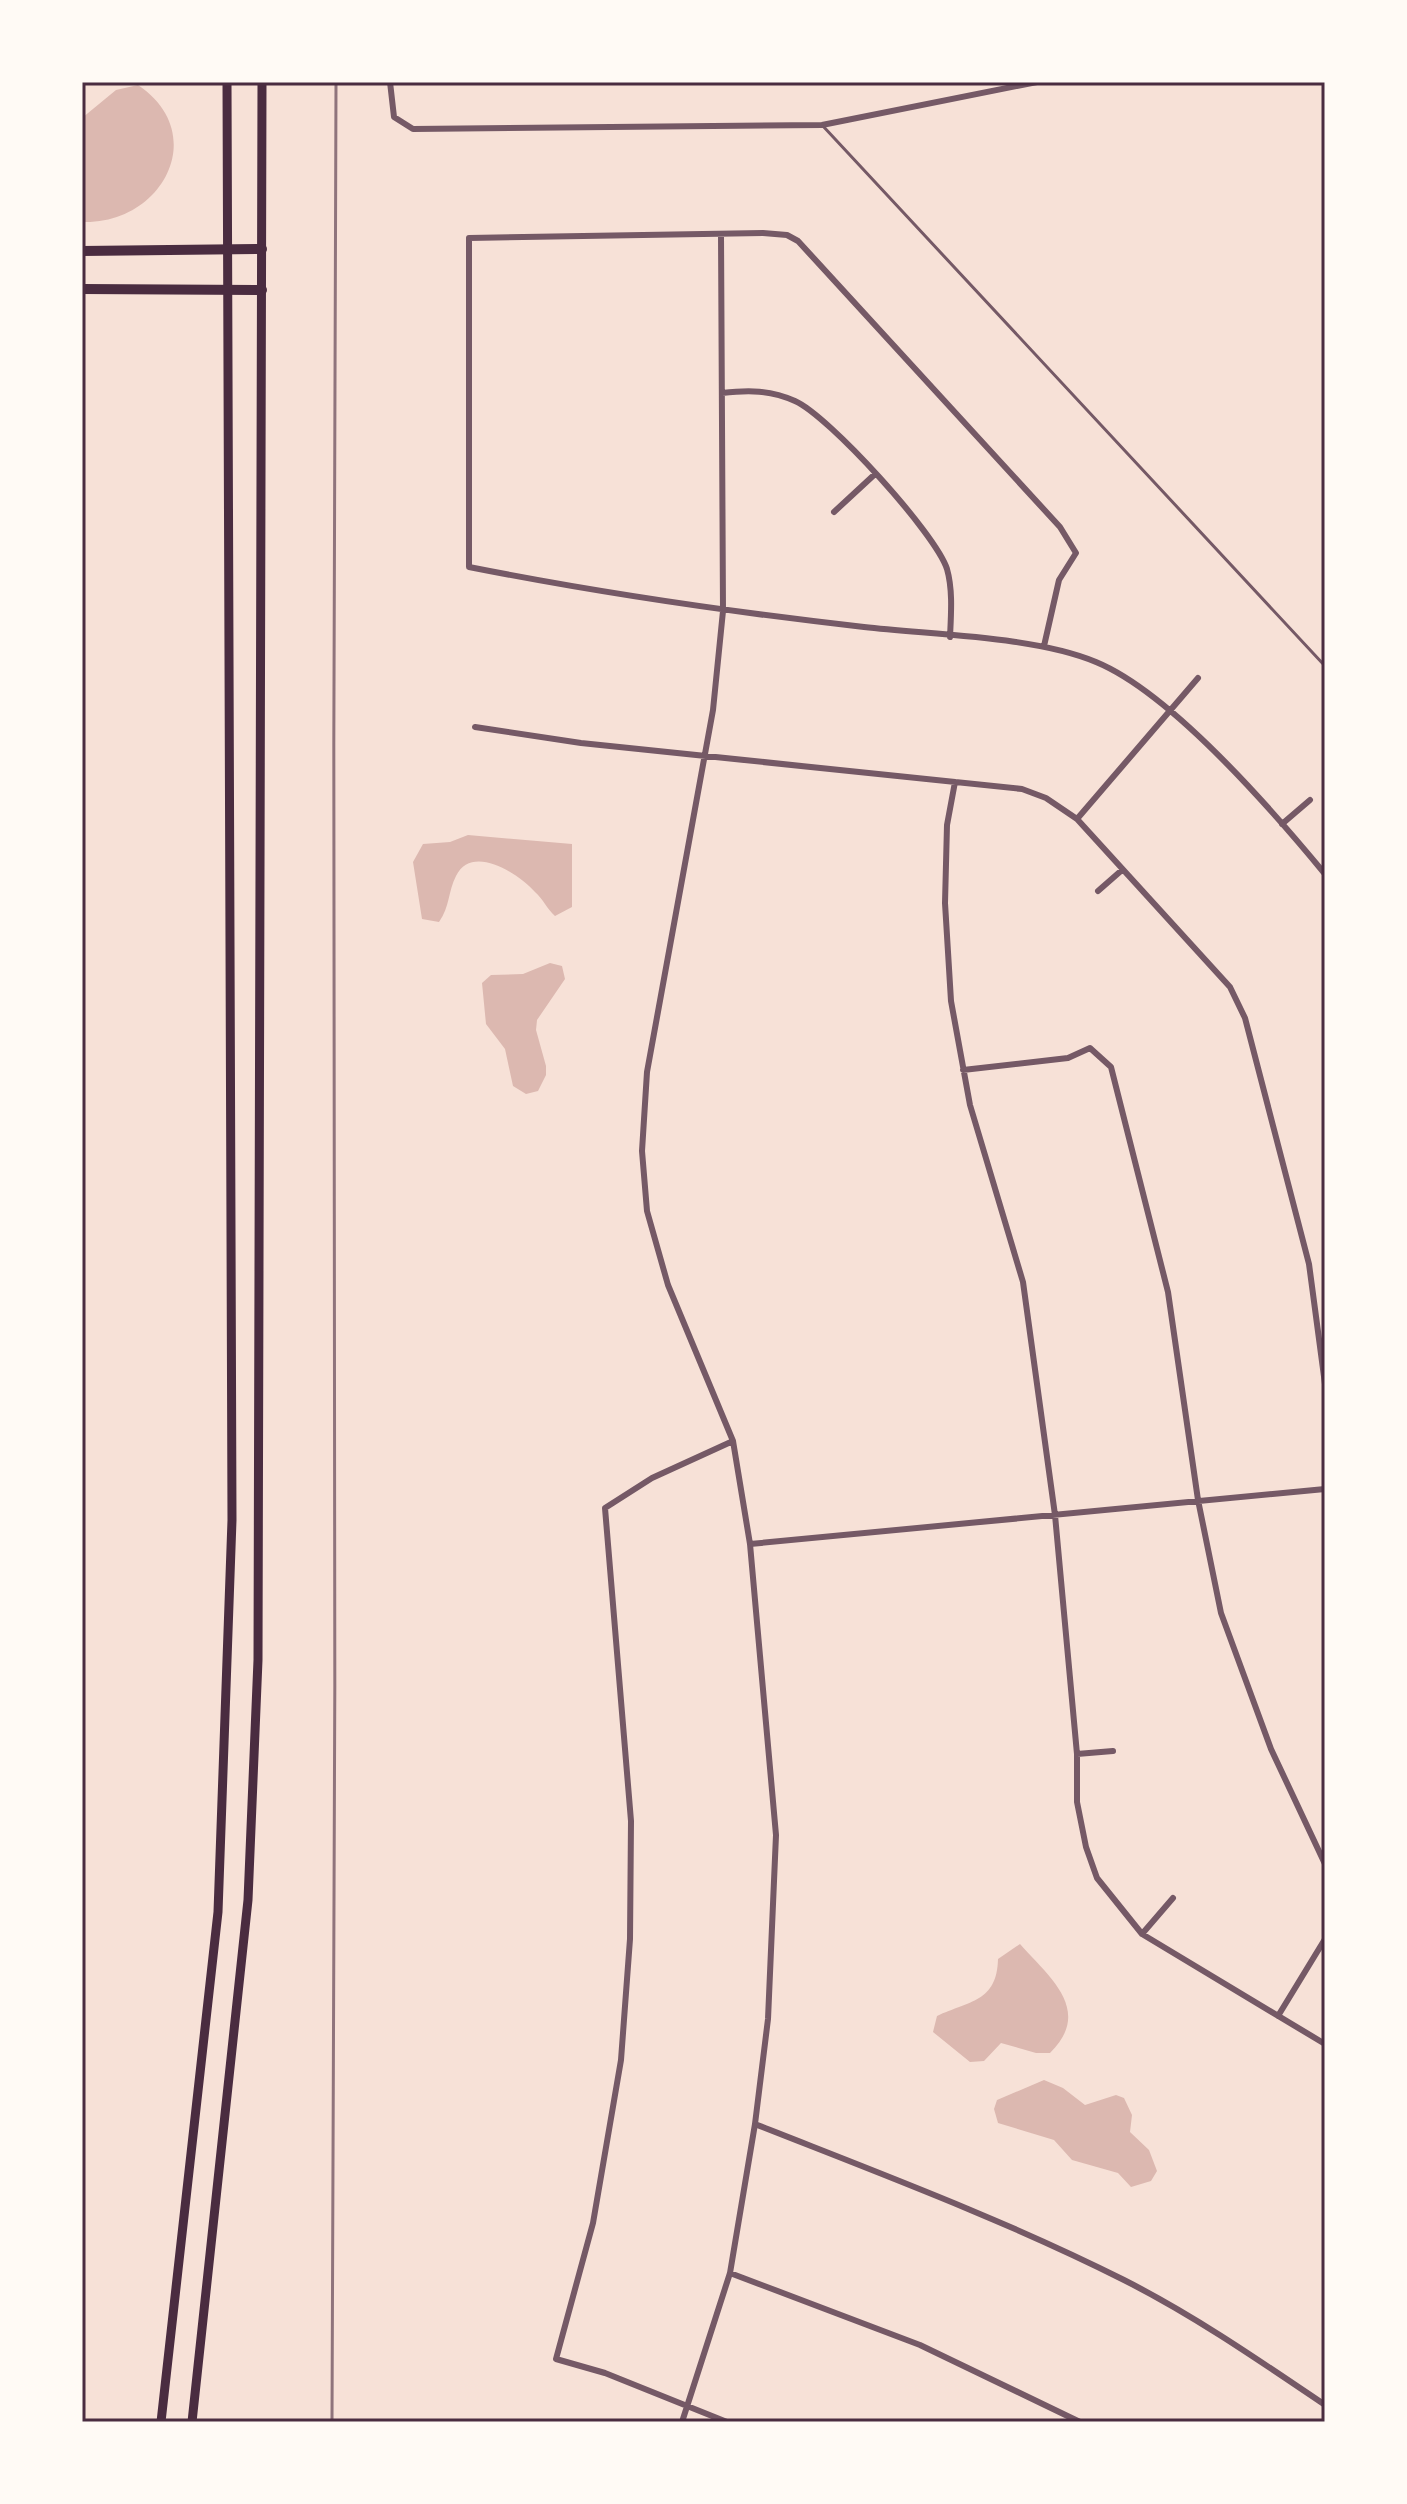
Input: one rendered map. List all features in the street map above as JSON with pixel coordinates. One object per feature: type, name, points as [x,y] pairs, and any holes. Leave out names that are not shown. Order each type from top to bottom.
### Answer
[{"type":"highway","points":[[161,2422],[210,2008],[229,1679],[232,1504],[227,82]]},
{"type":"highway","points":[[192,2422],[242,1972],[257,1691],[262,82]]},
{"type":"highway","points":[[82,251],[262,249]]},
{"type":"highway","points":[[82,289],[262,290]]},
{"type":"street","points":[[390,82],[394,117],[413,129],[822,125],[1037,82]]},
{"type":"street","points":[[1044,646],[1059,580],[1076,553],[1060,527],[798,241],[787,235],[763,233],[469,238],[469,567],[582,590],[723,611],[1044,646],[1098,662],[1171,710],[1282,824],[1325,874]]},
{"type":"street","points":[[682,2422],[730,2273],[755,2124],[768,2019],[776,1835],[750,1544],[733,1441],[668,1285],[647,1211],[642,1151],[647,1072],[705,757],[723,611],[721,234]]},
{"type":"street","points":[[722,393],[750,389],[775,393],[799,402],[826,423],[922,527],[947,568],[950,637]]},
{"type":"street","points":[[834,512],[874,475]]},
{"type":"street","points":[[1077,819],[1198,678]]},
{"type":"street","points":[[475,727],[705,757],[1022,789],[1046,798],[1077,819],[1185,934],[1230,987],[1245,1018],[1309,1264],[1325,1384]]},
{"type":"street","points":[[955,782],[947,825],[945,903],[951,1001],[963,1070],[1023,1282],[1055,1515],[1077,1754],[1077,1802],[1090,1857],[1097,1878],[1142,1934],[1325,2044]]},
{"type":"street","points":[[1282,824],[1310,800]]},
{"type":"street","points":[[1098,891],[1122,870]]},
{"type":"street","points":[[963,1070],[1068,1058],[1090,1048],[1111,1067],[1168,1292],[1198,1500],[1221,1613],[1271,1749],[1325,1864]]},
{"type":"street","points":[[727,2422],[605,2373],[556,2359],[593,2223],[621,2060],[630,1939],[631,1821],[605,1508],[652,1478],[733,1441]]},
{"type":"street","points":[[750,1544],[1325,1489]]},
{"type":"street","points":[[1077,1754],[1113,1751]]},
{"type":"street","points":[[1142,1934],[1173,1898]]},
{"type":"street","points":[[1278,2016],[1325,1939]]},
{"type":"street","points":[[755,2124],[972,2211],[1124,2280],[1186,2314],[1325,2405]]},
{"type":"street","points":[[730,2273],[920,2345],[1080,2422]]},
{"type":"lane","points":[[822,125],[1325,666]]},
{"type":"shaded area","points":[[138,85],[160,105],[171,128],[173,151],[167,173],[154,193],[135,209],[110,219],[82,222],[82,118],[116,90]]},
{"type":"shaded area","points":[[468,835],[572,844],[572,907],[555,916],[518,877],[496,865],[473,862],[463,866],[456,876],[439,922],[422,919],[413,862],[423,844],[450,842]]},
{"type":"shaded area","points":[[550,963],[562,966],[565,979],[537,1020],[536,1030],[546,1075],[538,1091],[526,1094],[513,1086],[505,1049],[486,1024],[482,983],[491,975],[523,974]]},
{"type":"shaded area","points":[[1020,1944],[1062,1994],[1068,2022],[1062,2037],[1050,2053],[1036,2053],[1001,2043],[984,2061],[970,2062],[933,2032],[937,2016],[970,2003],[987,1992],[993,1984],[998,1959]]},
{"type":"shaded area","points":[[1044,2080],[1063,2088],[1085,2105],[1116,2095],[1124,2098],[1132,2115],[1130,2132],[1149,2150],[1157,2171],[1151,2181],[1131,2187],[1118,2173],[1072,2160],[1054,2140],[998,2123],[994,2109],[997,2100]]},
{"type":"railway","points":[[332,2422],[336,82]]}]
